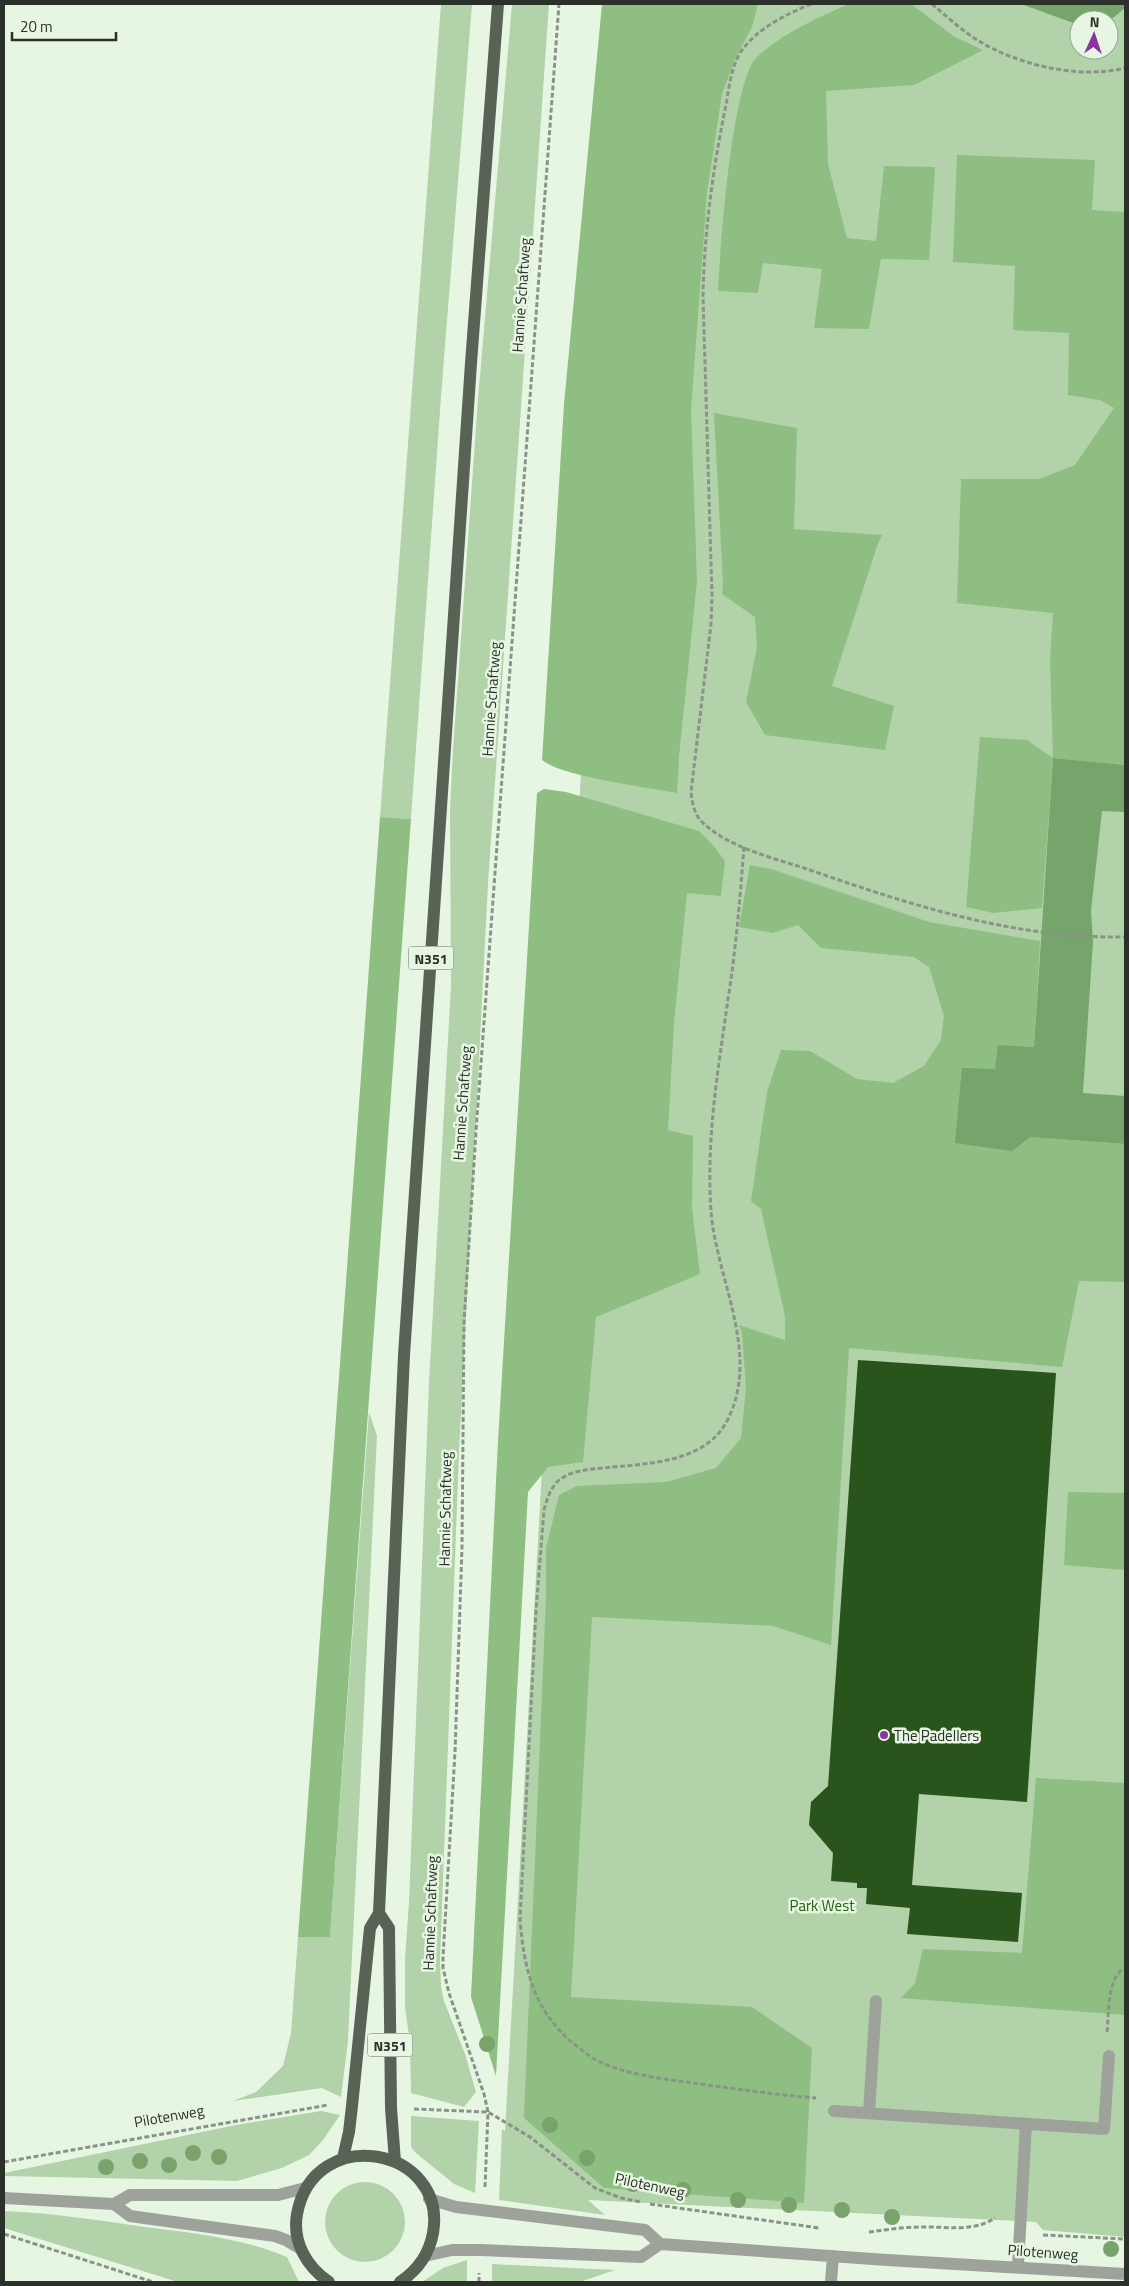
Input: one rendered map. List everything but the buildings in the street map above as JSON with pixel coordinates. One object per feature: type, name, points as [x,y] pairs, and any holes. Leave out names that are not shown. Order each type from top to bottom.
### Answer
[{"type":"main road","name":"N351","points":[[342,2158],[352,2106],[370,1928],[379,1912],[404,1355],[470,373],[498,4]]},
{"type":"main road","name":"N351","points":[[379,1912],[390,1928],[391,2108],[395,2162]]},
{"type":"main road","points":[[329,2282],[314,2269],[301,2249],[297,2234],[296,2218],[299,2203],[305,2188],[321,2170],[342,2158],[369,2154],[395,2162],[416,2177],[430,2199],[434,2228],[426,2256],[410,2275],[400,2282]]},
{"type":"street","points":[[868,2113],[876,2001]]},
{"type":"street","points":[[834,2112],[1104,2129],[1109,2056]]},
{"type":"street","points":[[1018,2266],[1026,2124]]},
{"type":"street","points":[[4,2198],[114,2204],[130,2195],[278,2195],[305,2188]]},
{"type":"street","points":[[426,2256],[452,2250],[480,2250],[640,2257],[660,2244],[645,2230],[456,2207],[430,2199]]},
{"type":"street","points":[[114,2204],[130,2216],[275,2236],[301,2249]]},
{"type":"street","name":"Pilotenweg","points":[[660,2244],[1125,2274]]},
{"type":"street","points":[[831,2282],[833,2256]]},
{"type":"path","name":"Hannie Schaftweg","points":[[484,2197],[488,2112],[481,2085],[444,1979],[443,1946],[456,1723],[462,1548],[463,1398],[467,1266],[559,4]]},
{"type":"path","points":[[811,4],[795,10],[766,28],[747,44],[739,55],[720,134],[704,254],[704,358],[712,596],[711,624],[691,792],[695,811],[700,820],[726,839],[744,847],[941,913],[989,925],[1032,931],[1125,937]]},
{"type":"path","points":[[932,4],[974,38],[994,48],[1049,68],[1087,73],[1125,68]]},
{"type":"path","points":[[744,847],[734,960],[715,1081],[709,1154],[715,1239],[740,1343],[734,1405],[728,1421],[717,1434],[706,1446],[692,1453],[660,1461],[589,1470],[567,1475],[552,1489],[544,1510],[539,1574],[520,1919],[525,1961],[537,2000],[559,2032],[602,2063],[655,2078],[768,2094],[825,2098]]},
{"type":"path","points":[[1106,2041],[1112,1983],[1116,1974],[1125,1968]]},
{"type":"path","name":"Pilotenweg","points":[[4,2162],[314,2106],[334,2105]]},
{"type":"path","name":"Pilotenweg","points":[[412,2109],[488,2112],[530,2137],[595,2188],[621,2198],[820,2229]]},
{"type":"path","points":[[833,2256],[856,2234],[920,2227],[966,2229],[979,2226],[997,2217]]},
{"type":"path","points":[[4,2234],[153,2282]]},
{"type":"path","points":[[1048,2236],[1125,2239]]},
{"type":"green space","points":[[441,4],[472,4],[441,397],[411,819],[380,817]]},
{"type":"green space","points":[[512,4],[549,4],[488,883],[459,1452],[440,1960],[441,1987],[444,2001],[465,2054],[476,2092],[464,2107],[411,2093],[410,2043],[405,2007],[405,1959],[409,1902],[429,1383],[451,985],[450,809],[453,750],[478,399]]},
{"type":"green space","name":"Park West","points":[[624,4],[1125,4],[1125,2237],[1043,2230],[1036,2222],[588,2200],[605,2215],[499,2200],[502,2129],[505,2131]]},
{"type":"green space","points":[[369,1412],[377,1436],[348,2041],[341,2097],[322,2088],[233,2101],[256,2092],[283,2066],[291,2033],[298,1937],[330,1936]]},
{"type":"green space","points":[[321,2111],[340,2115],[323,2140],[309,2155],[282,2168],[237,2181],[4,2176],[4,2173],[236,2125]]},
{"type":"green space","points":[[411,2116],[479,2121],[475,2193],[454,2184],[411,2147]]},
{"type":"green space","points":[[357,2182],[373,2182],[394,2193],[405,2214],[405,2230],[394,2251],[373,2262],[357,2262],[343,2256],[331,2244],[325,2230],[325,2214],[331,2200],[343,2188]]},
{"type":"green space","points":[[4,2211],[92,2219],[199,2234],[253,2245],[287,2257],[299,2282],[178,2282],[4,2228]]},
{"type":"green space","points":[[467,2260],[467,2282],[422,2282],[443,2268]]},
{"type":"green space","points":[[492,2264],[615,2270],[580,2282],[492,2282]]},
{"type":"shaded area","points":[[602,4],[758,4],[752,27],[736,57],[722,94],[707,193],[691,411],[697,581],[677,793],[586,776],[553,766],[542,760],[564,404]]},
{"type":"shaded area","points":[[849,4],[911,4],[955,37],[983,50],[914,85],[826,91],[828,164],[847,238],[876,241],[884,166],[935,167],[929,260],[881,259],[869,329],[814,328],[822,269],[763,263],[758,293],[718,291],[721,241],[734,130],[748,72],[757,57],[789,33]]},
{"type":"shaded area","points":[[1021,4],[1125,4],[1125,8],[1119,13],[1119,10],[1069,10],[1069,21]]},
{"type":"shaded area","points":[[957,155],[1095,160],[1092,210],[1125,212],[1125,765],[1053,758],[1050,659],[1053,613],[957,603],[961,479],[1039,479],[1075,465],[1114,408],[1100,400],[1068,395],[1069,333],[1013,330],[1015,266],[953,262]]},
{"type":"shaded area","points":[[714,413],[797,428],[794,529],[882,535],[832,686],[894,706],[885,750],[765,735],[746,702],[757,647],[755,617],[722,594]]},
{"type":"shaded area","points":[[980,737],[1027,740],[1053,758],[1042,908],[993,913],[966,907]]},
{"type":"shaded area","points":[[1053,758],[1125,765],[1125,812],[1102,811],[1091,911],[1093,942],[1083,1093],[1125,1096],[1125,1144],[1030,1137],[1012,1151],[955,1143],[962,1068],[995,1069],[998,1045],[1034,1047]]},
{"type":"shaded area","points":[[544,789],[566,792],[699,831],[725,861],[721,896],[687,893],[674,1023],[668,1130],[693,1136],[692,1208],[700,1274],[596,1317],[583,1462],[548,1467],[528,1492],[496,2076],[471,1997],[498,1441],[537,793]]},
{"type":"shaded area","points":[[380,817],[411,819],[330,1937],[298,1937]]},
{"type":"shaded area","points":[[750,865],[771,869],[929,922],[1040,941],[1034,1047],[998,1045],[1030,1137],[1125,1144],[1125,1282],[1079,1281],[1062,1367],[849,1348],[831,1645],[773,1626],[592,1617],[571,1997],[752,2007],[812,2048],[804,2203],[604,2188],[524,2118],[546,1598],[546,1548],[559,1495],[577,1486],[666,1482],[716,1468],[741,1438],[746,1388],[742,1334],[739,1325],[785,1340],[785,1316],[761,1209],[751,1201],[767,1092],[781,1050],[810,1051],[857,1079],[893,1083],[924,1066],[941,1040],[944,1016],[929,967],[914,957],[821,948],[798,925],[773,933],[739,927]]},
{"type":"shaded area","points":[[1068,1492],[1125,1493],[1125,1570],[1064,1565]]},
{"type":"shaded area","points":[[1036,1778],[1125,1783],[1125,2015],[901,1998],[915,1983],[923,1949],[1022,1953]]},
{"type":"place","name":"The Padellers","points":[[884,1735]]}]
